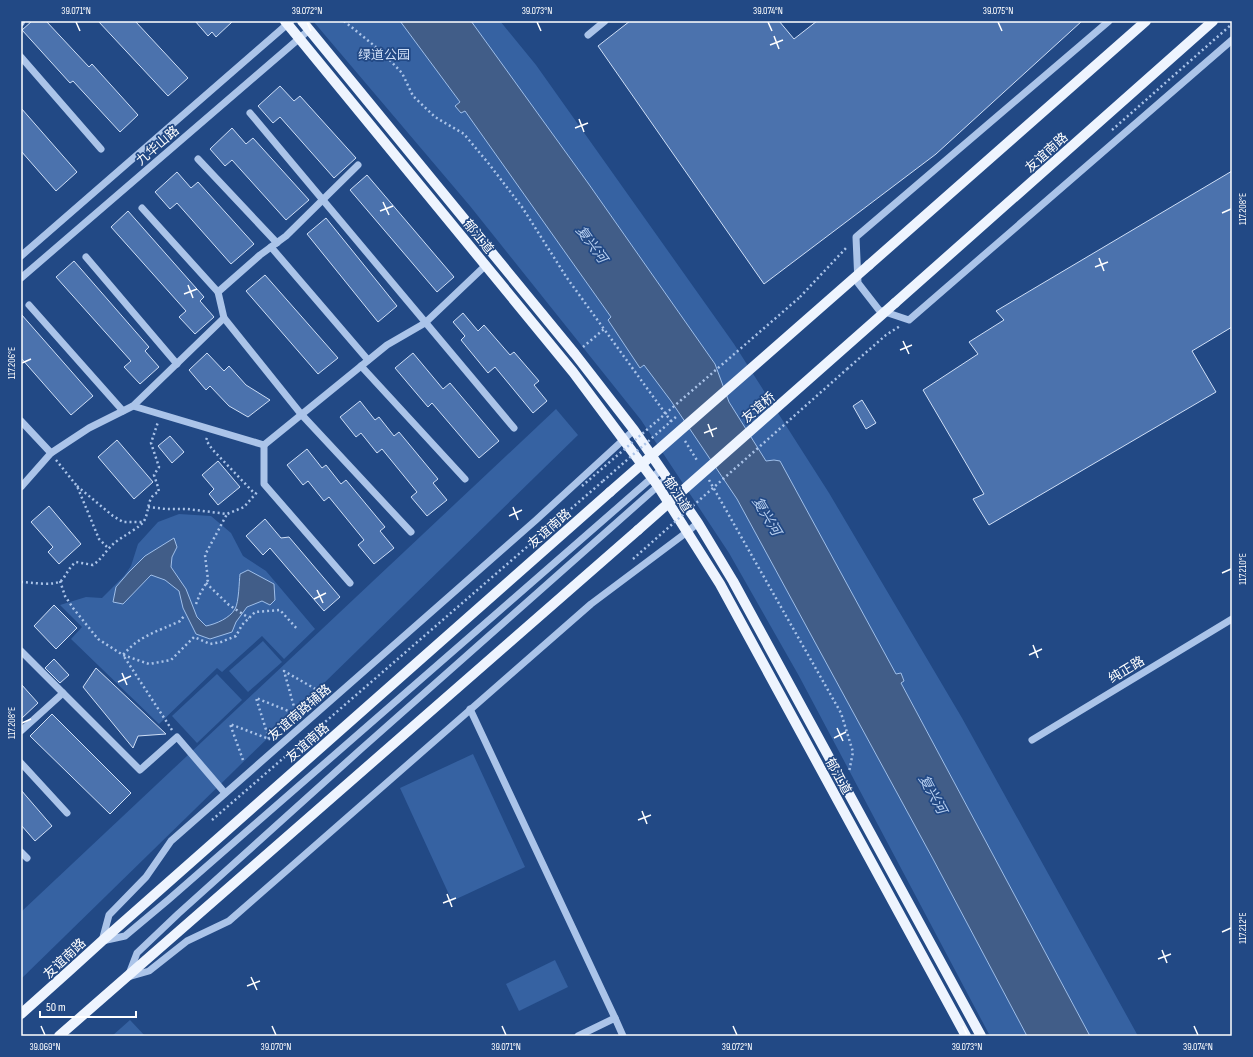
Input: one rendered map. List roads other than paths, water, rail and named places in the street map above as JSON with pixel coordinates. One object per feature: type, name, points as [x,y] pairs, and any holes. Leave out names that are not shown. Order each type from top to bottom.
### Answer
[{"type":"main road","name":"郁江道","points":[[302,21],[575,354],[634,430],[665,473],[698,523],[733,581],[980,1036]]},
{"type":"main road","name":"友谊南路","points":[[21,1014],[70,971],[102,940],[1146,21]]},
{"type":"main road","name":"友谊南路","points":[[895,303],[1213,21]]},
{"type":"main road","name":"郁江道","points":[[288,22],[299,38],[573,372],[658,486],[720,584],[966,1036]]},
{"type":"main road","name":"友谊桥","points":[[128,978],[895,303]]},
{"type":"main road","points":[[59,1036],[128,978]]},
{"type":"street","points":[[588,35],[605,21]]},
{"type":"street","points":[[1109,21],[856,238],[858,283],[879,310],[909,320],[1232,40]]},
{"type":"street","name":"九华山路","points":[[21,256],[288,22]]},
{"type":"street","name":"九华山路","points":[[21,278],[309,30]]},
{"type":"street","points":[[21,57],[101,149]]},
{"type":"street","points":[[250,113],[514,428]]},
{"type":"street","points":[[198,159],[274,245],[368,360]]},
{"type":"street","points":[[218,292],[260,255],[286,236],[358,165]]},
{"type":"street","points":[[142,208],[218,292],[224,318],[301,414],[411,532]]},
{"type":"street","points":[[86,257],[177,364]]},
{"type":"street","points":[[264,444],[387,345],[425,323],[486,265]]},
{"type":"street","points":[[29,305],[123,411]]},
{"type":"street","points":[[21,486],[50,453],[89,428],[133,406],[224,318]]},
{"type":"street","points":[[361,366],[465,479]]},
{"type":"street","points":[[133,406],[264,444]]},
{"type":"street","points":[[21,421],[50,453]]},
{"type":"street","name":"友谊南路辅路","points":[[102,940],[109,915],[146,877],[171,841],[536,520],[634,430]]},
{"type":"street","points":[[264,444],[264,484],[350,583]]},
{"type":"street","points":[[102,940],[125,936],[652,478],[665,473]]},
{"type":"street","points":[[128,978],[137,954],[178,914],[360,750],[658,486],[665,473]]},
{"type":"street","points":[[128,978],[149,972],[187,941],[229,921],[591,604],[698,523]]},
{"type":"street","name":"纯正路","points":[[1032,740],[1232,619]]},
{"type":"street","points":[[21,651],[62,694],[140,770],[177,737],[225,793]]},
{"type":"street","points":[[21,731],[62,694]]},
{"type":"street","points":[[470,709],[623,1036]]},
{"type":"street","points":[[21,763],[68,813]]},
{"type":"street","points":[[21,852],[27,858]]},
{"type":"street","points":[[578,1036],[615,1018]]},
{"type":"water","name":"复兴河","points":[[400,21],[471,21],[588,183],[715,364],[729,402],[766,461],[780,461],[896,674],[901,673],[904,681],[901,683],[1090,1036],[1027,1036],[933,859],[737,499],[671,401],[644,365],[640,368],[608,320],[611,317],[465,111],[461,113],[455,106],[460,102]]},
{"type":"water","points":[[174,538],[177,547],[172,557],[171,567],[186,589],[197,617],[206,626],[222,620],[233,612],[239,592],[240,574],[248,570],[274,584],[275,600],[270,605],[262,601],[247,607],[236,622],[232,632],[210,639],[196,634],[183,608],[179,591],[165,580],[151,575],[123,604],[113,602],[116,587],[129,572],[145,556]]},
{"type":"park label","name":"绿道公园","points":[[384,54]]}]
